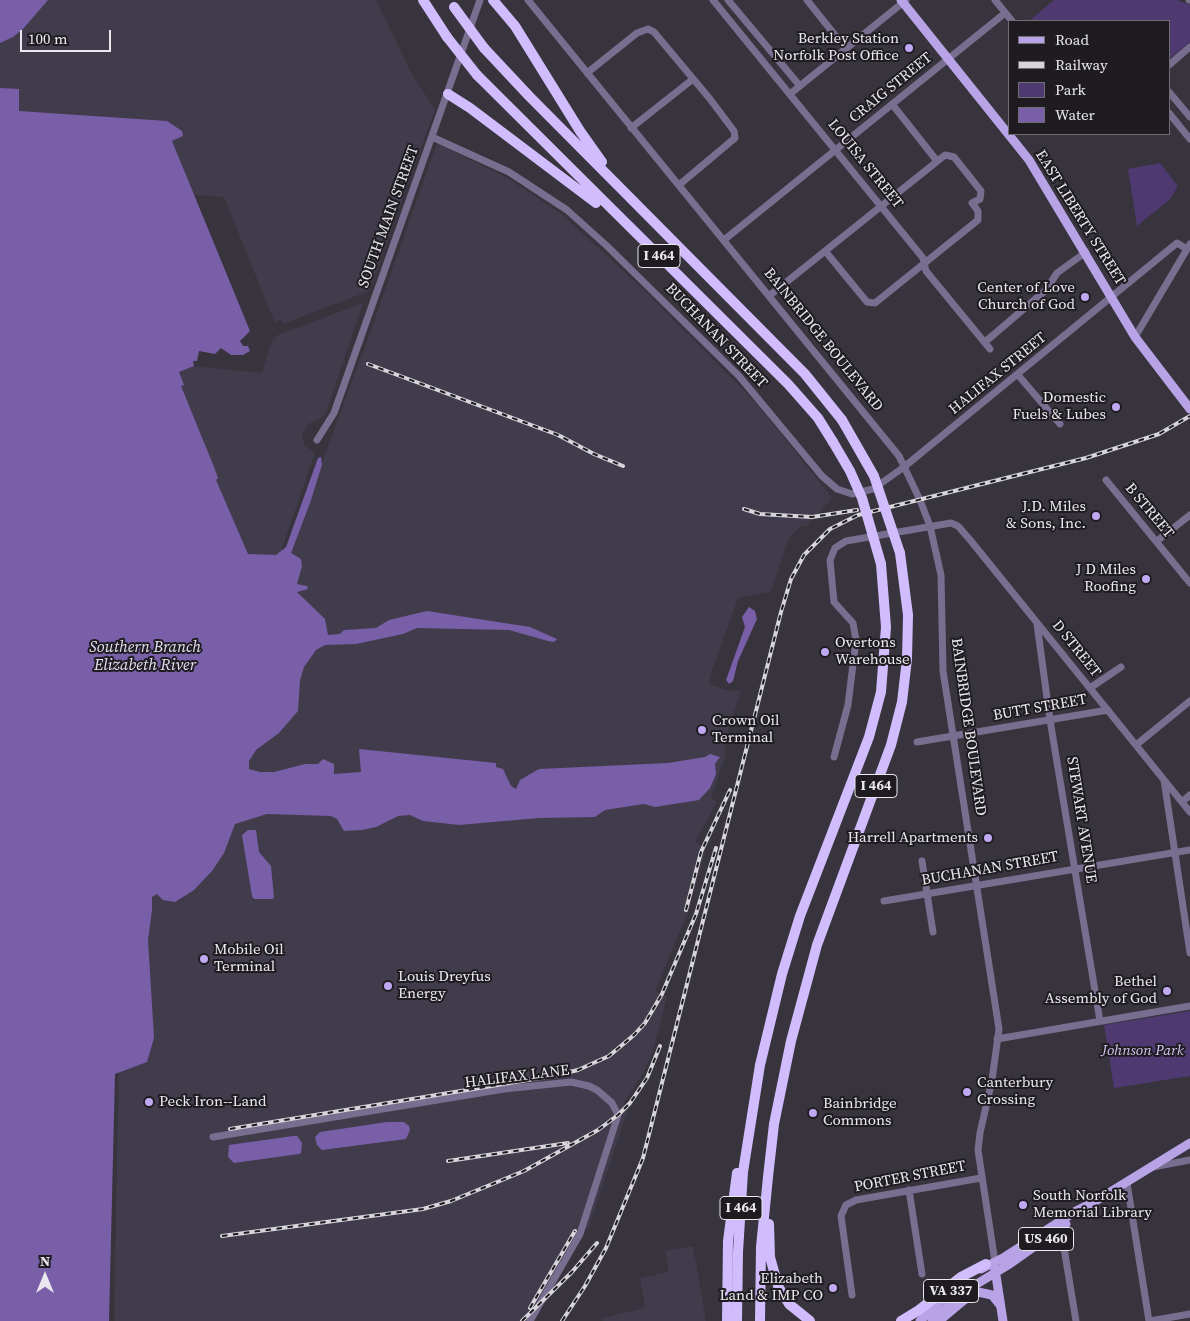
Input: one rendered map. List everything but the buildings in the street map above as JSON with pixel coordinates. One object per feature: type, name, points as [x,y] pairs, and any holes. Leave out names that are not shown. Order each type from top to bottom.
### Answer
[{"type":"highway","name":"I 464","points":[[423,0],[447,37],[477,76],[788,384],[818,418],[850,471],[862,498],[881,564],[886,604],[886,641],[879,700],[869,738],[814,877],[791,942],[765,1041],[754,1096],[741,1198],[737,1321]]},
{"type":"highway","points":[[493,0],[515,26],[589,145],[634,202]]},
{"type":"highway","name":"I 464","points":[[452,4],[484,48],[805,374],[842,420],[877,483],[900,553],[908,615],[908,637],[905,680],[897,724],[876,786],[831,903],[808,974],[781,1086],[768,1177],[761,1247],[760,1321]]},
{"type":"highway","points":[[448,94],[470,108],[579,189],[629,234],[661,258]]},
{"type":"highway","points":[[726,1321],[731,1211],[742,1142],[754,1096]]},
{"type":"highway","points":[[768,1177],[768,1233],[774,1275],[789,1304],[810,1321]]},
{"type":"highway","points":[[901,1321],[919,1310],[961,1277],[991,1263]]},
{"type":"main road","name":"EAST LIBERTY STREET","points":[[903,1],[1008,134]]},
{"type":"main road","name":"EAST LIBERTY STREET","points":[[1009,135],[1029,160],[1086,252],[1135,337],[1190,409]]},
{"type":"main road","name":"US 460","points":[[991,1263],[1003,1258],[1076,1211],[1127,1183],[1190,1143]]},
{"type":"main road","name":"US 460","points":[[996,1273],[1064,1226],[1094,1202]]},
{"type":"main road","name":"BAINBRIDGE BOULEVARD","points":[[991,1263],[996,1273],[1003,1321]]},
{"type":"main road","name":"VA 337","points":[[920,1321],[948,1293],[991,1263]]},
{"type":"main road","name":"VA 337","points":[[932,1321],[962,1293],[996,1273]]},
{"type":"main road","points":[[939,1321],[964,1300],[978,1292],[992,1295],[1000,1305]]},
{"type":"street","name":"SOUTH MAIN STREET","points":[[317,440],[334,413],[480,0]]},
{"type":"street","name":"BAINBRIDGE BOULEVARD","points":[[528,0],[893,449],[904,467],[930,526],[941,574],[942,654],[952,736],[995,1000],[997,1039],[992,1080],[980,1133],[979,1158],[991,1263]]},
{"type":"street","name":"LOUISA STREET","points":[[713,0],[923,258],[926,271],[990,349]]},
{"type":"street","points":[[728,0],[800,86]]},
{"type":"street","points":[[807,0],[846,49]]},
{"type":"street","points":[[994,0],[1011,20]]},
{"type":"street","points":[[790,94],[903,1]]},
{"type":"street","name":"CRAIG STREET","points":[[724,240],[1005,13]]},
{"type":"street","points":[[587,73],[644,29],[652,30],[662,42],[726,120],[735,135],[733,141],[679,185]]},
{"type":"street","points":[[746,40],[755,33]]},
{"type":"street","points":[[1170,64],[1190,47]]},
{"type":"street","points":[[631,128],[693,80]]},
{"type":"street","points":[[1170,93],[1190,117]]},
{"type":"street","points":[[892,104],[937,161]]},
{"type":"street","points":[[1170,114],[1190,139]]},
{"type":"street","name":"BUCHANAN STREET","points":[[432,137],[470,152],[509,172],[551,198],[578,219],[739,376],[822,476],[841,490]]},
{"type":"street","points":[[770,296],[945,155],[954,157],[981,191],[980,199],[972,203],[978,211],[978,220],[875,303],[867,302],[826,252]]},
{"type":"street","name":"HALIFAX STREET","points":[[841,490],[852,494],[873,488],[904,467],[1113,298],[1177,243],[1189,246]]},
{"type":"street","points":[[1135,337],[1189,246]]},
{"type":"street","points":[[985,342],[1046,290],[1056,272],[1086,252]]},
{"type":"street","points":[[1018,375],[1060,424]]},
{"type":"street","name":"B STREET","points":[[1106,480],[1190,583]]},
{"type":"street","points":[[1157,541],[1188,519]]},
{"type":"street","name":"D STREET","points":[[930,526],[948,523],[958,526],[1190,812]]},
{"type":"street","points":[[834,757],[848,705],[856,640],[853,623],[834,602],[830,560],[835,548],[846,541],[930,526]]},
{"type":"street","name":"STEWART AVENUE","points":[[1037,624],[1050,720],[1100,1021]]},
{"type":"street","points":[[1090,688],[1121,667]]},
{"type":"street","points":[[1136,745],[1190,701]]},
{"type":"street","name":"BUTT STREET","points":[[918,742],[1108,710]]},
{"type":"street","points":[[1164,780],[1173,852],[1190,953]]},
{"type":"street","points":[[1182,802],[1190,795]]},
{"type":"street","name":"BUCHANAN STREET","points":[[884,901],[1190,850]]},
{"type":"street","points":[[922,861],[933,932]]},
{"type":"street","points":[[997,1039],[1190,1006]]},
{"type":"street","name":"HALIFAX LANE","points":[[213,1137],[504,1089],[571,1082],[597,1090],[612,1104],[618,1115],[580,1234],[530,1321]]},
{"type":"street","points":[[1151,1168],[1190,1160]]},
{"type":"street","name":"PORTER STREET","points":[[852,1295],[841,1216],[844,1208],[856,1200],[981,1178]]},
{"type":"street","points":[[1127,1183],[1150,1321],[1190,1314]]},
{"type":"street","points":[[909,1190],[922,1274]]},
{"type":"street","points":[[1064,1226],[1063,1242],[1076,1321]]},
{"type":"street","points":[[1050,1236],[1056,1236],[1063,1242]]},
{"type":"shaded area","points":[[0,0],[376,0],[412,74],[435,110],[369,291],[283,324],[281,320],[275,323],[224,197],[0,180]]},
{"type":"shaded area","points":[[437,143],[511,180],[561,214],[647,293],[757,404],[832,498],[807,526],[800,526],[788,540],[771,592],[738,598],[710,676],[709,684],[726,690],[741,691],[724,744],[726,747],[725,756],[711,798],[717,802],[695,842],[706,848],[688,912],[655,991],[667,997],[652,1055],[641,1077],[623,1104],[628,1109],[588,1229],[578,1230],[527,1321],[114,1321],[120,1006],[150,383],[194,366],[262,373],[272,341],[278,335],[363,303],[325,415],[308,424],[302,435],[304,445],[315,453],[280,554],[287,557],[366,344]]},
{"type":"shaded area","points":[[693,1246],[706,1321],[603,1321],[602,1318],[645,1308],[640,1278],[669,1272],[665,1251]]},
{"type":"green space","points":[[1054,0],[1177,0],[1190,5],[1190,42],[1170,58],[1170,20],[1030,20]]},
{"type":"green space","points":[[1160,163],[1177,185],[1177,188],[1169,200],[1137,226],[1128,169]]},
{"type":"green space","name":"Johnson Park","points":[[1190,1011],[1190,1076],[1114,1088],[1104,1025]]},
{"type":"water","points":[[0,0],[48,0],[23,29],[13,37],[0,43]]},
{"type":"water","name":"Southern Branch Elizabeth River","points":[[0,88],[19,89],[19,111],[167,121],[182,131],[183,136],[172,141],[250,331],[240,341],[243,346],[248,346],[250,351],[243,355],[231,355],[221,348],[215,354],[199,351],[197,361],[193,361],[194,366],[179,372],[184,385],[181,386],[214,467],[218,478],[216,480],[248,554],[276,555],[286,547],[318,458],[321,457],[322,465],[291,553],[301,559],[302,566],[297,584],[307,586],[308,589],[297,592],[325,619],[328,635],[340,634],[344,630],[376,628],[389,620],[427,611],[530,627],[557,639],[554,642],[548,641],[509,630],[417,628],[403,634],[356,644],[325,645],[316,650],[304,667],[300,680],[298,711],[279,733],[256,750],[249,761],[249,769],[260,772],[274,772],[305,764],[318,764],[323,759],[334,764],[334,774],[361,772],[359,749],[496,763],[496,767],[503,769],[511,786],[516,789],[520,780],[539,769],[668,763],[705,757],[710,754],[720,757],[715,764],[716,774],[710,788],[699,800],[655,807],[644,804],[605,810],[595,817],[539,818],[459,825],[423,821],[410,815],[398,816],[376,827],[344,831],[337,819],[331,816],[267,814],[235,824],[224,853],[212,871],[194,890],[175,902],[163,900],[157,894],[152,897],[148,940],[154,1038],[147,1062],[115,1074],[109,1321],[0,1321]]},
{"type":"water","points":[[749,607],[755,611],[757,619],[738,661],[733,681],[729,684],[726,680],[745,627],[742,617]]},
{"type":"water","points":[[248,830],[256,830],[259,852],[271,866],[274,898],[272,899],[254,899],[252,896],[242,835]]},
{"type":"water","points":[[387,1122],[404,1122],[409,1126],[410,1130],[406,1139],[322,1150],[317,1145],[315,1137],[320,1132]]},
{"type":"water","points":[[297,1136],[302,1143],[301,1153],[299,1154],[234,1163],[228,1157],[229,1145]]},
{"type":"railway","points":[[368,364],[558,435],[594,454],[623,466]]},
{"type":"railway","points":[[562,1321],[585,1286],[606,1248],[643,1158],[781,612],[791,579],[804,555],[830,529],[858,515],[1086,458],[1159,434],[1190,416]]},
{"type":"railway","points":[[744,509],[760,514],[812,517],[857,510]]},
{"type":"railway","points":[[686,910],[701,852],[730,790]]},
{"type":"railway","points":[[230,1129],[552,1076],[578,1070],[609,1056],[645,1023],[662,994],[696,914],[716,848]]},
{"type":"railway","points":[[222,1236],[423,1209],[451,1201],[524,1171],[598,1130],[618,1115],[630,1103],[647,1078],[660,1046]]},
{"type":"railway","points":[[448,1161],[568,1143]]},
{"type":"railway","points":[[530,1308],[575,1231]]},
{"type":"railway","points":[[522,1321],[572,1272],[597,1243]]},
{"type":"place","name":"Berkley Station Norfolk Post Office","points":[[909,48]]},
{"type":"place","name":"Center of Love Church of God","points":[[1085,297]]},
{"type":"place","name":"Domestic Fuels & Lubes","points":[[1116,407]]},
{"type":"place","name":"J.D. Miles & Sons, Inc.","points":[[1096,516]]},
{"type":"place","name":"J D Miles Roofing","points":[[1146,579]]},
{"type":"place","name":"Overtons Warehouse","points":[[825,652]]},
{"type":"place","name":"Crown Oil Terminal","points":[[702,730]]},
{"type":"place","name":"Harrell Apartments","points":[[988,838]]},
{"type":"place","name":"Mobile Oil Terminal","points":[[204,959]]},
{"type":"place","name":"Louis Dreyfus Energy","points":[[388,986]]},
{"type":"place","name":"Bethel Assembly of God","points":[[1167,991]]},
{"type":"place","name":"Canterbury Crossing","points":[[967,1092]]},
{"type":"place","name":"Peck Iron--Land","points":[[149,1102]]},
{"type":"place","name":"Bainbridge Commons","points":[[813,1113]]},
{"type":"place","name":"South Norfolk Memorial Library","points":[[1023,1205]]},
{"type":"place","name":"Elizabeth Land & IMP CO","points":[[833,1288]]}]
